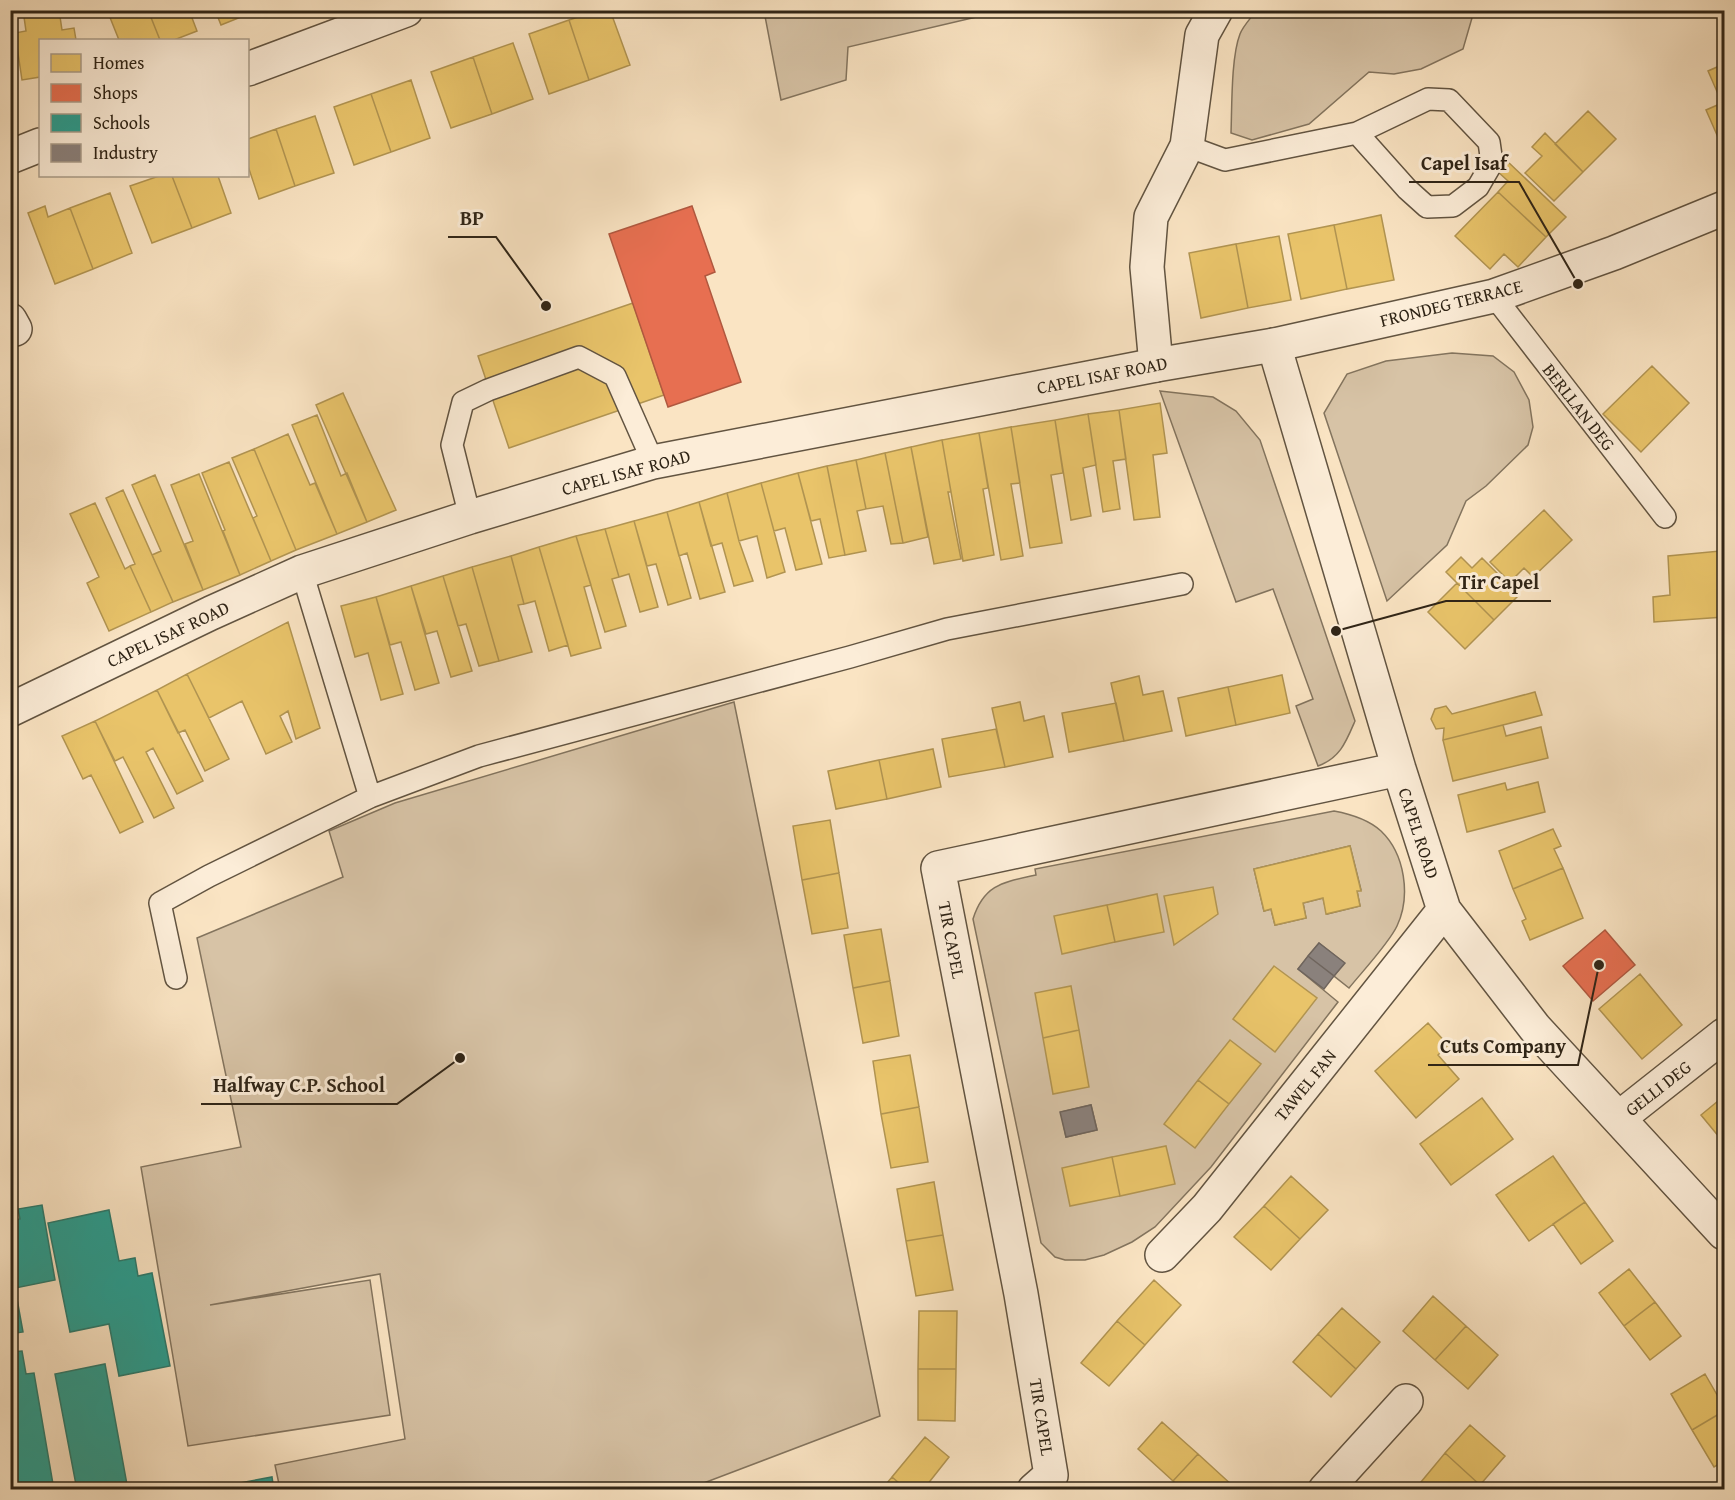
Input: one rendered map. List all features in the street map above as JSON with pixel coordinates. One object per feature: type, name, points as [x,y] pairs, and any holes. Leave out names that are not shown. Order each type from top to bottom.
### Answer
[{"type":"street","points":[[249,69],[406,10]]},
{"type":"street","points":[[1156,365],[1147,267],[1151,217],[1187,146],[1202,35],[1216,10]]},
{"type":"street","points":[[10,157],[39,146]]},
{"type":"street","name":"FRONDEG TERRACE","points":[[1274,345],[1494,296],[1614,253],[1725,208]]},
{"type":"street","name":"CAPEL ISAF ROAD","points":[[10,710],[211,613],[302,572],[471,517],[653,462],[1156,365],[1274,345]]},
{"type":"street","name":"CAPEL ROAD","points":[[1274,345],[1399,769],[1444,910],[1535,1028],[1725,1233]]},
{"type":"street","name":"TIR CAPEL","points":[[1048,1485],[1023,1305],[938,868],[1399,769]]},
{"type":"street","name":"TAWEL FAN","points":[[1162,1255],[1207,1208],[1444,910]]},
{"type":"street","name":"GELLI DEG","points":[[1619,1118],[1725,1035]]},
{"type":"street","points":[[1325,1490],[1406,1401]]},
{"type":"lane","points":[[1187,146],[1225,160],[1358,133],[1428,99],[1449,100],[1489,142],[1492,163],[1478,187],[1453,206],[1427,207],[1407,189],[1358,133]]},
{"type":"lane","name":"BERLLAN DEG","points":[[1494,296],[1665,517]]},
{"type":"lane","points":[[471,517],[452,445],[463,402],[488,390],[579,357],[615,376],[653,462]]},
{"type":"lane","points":[[302,572],[370,797]]},
{"type":"lane","points":[[176,978],[160,903],[209,876],[370,797],[479,756],[947,629],[1182,584]]},
{"type":"shaded area","points":[[764,10],[1002,11],[848,47],[846,80],[781,100]]},
{"type":"shaded area","points":[[1256,11],[1474,11],[1463,49],[1421,69],[1394,74],[1369,72],[1309,124],[1252,140],[1231,133],[1232,96],[1237,44],[1243,28]]},
{"type":"shaded area","points":[[1452,353],[1493,356],[1514,372],[1529,400],[1533,427],[1528,445],[1486,486],[1466,501],[1447,545],[1387,601],[1324,413],[1347,374],[1386,361]]},
{"type":"shaded area","points":[[1160,391],[1213,397],[1236,411],[1260,440],[1355,721],[1337,754],[1326,763],[1318,766],[1296,706],[1313,699],[1273,589],[1236,602]]},
{"type":"shaded area","points":[[734,702],[880,1416],[688,1489],[280,1489],[275,1465],[405,1439],[380,1274],[210,1305],[370,1280],[390,1415],[188,1446],[141,1167],[241,1147],[197,938],[343,877],[329,831],[395,803]]},
{"type":"shaded area","points":[[1334,811],[1359,818],[1381,831],[1396,851],[1403,876],[1404,902],[1397,926],[1382,949],[1349,988],[1334,976],[1344,963],[1319,943],[1298,969],[1338,1002],[1211,1167],[1155,1227],[1132,1242],[1104,1255],[1085,1260],[1065,1260],[1055,1257],[1041,1243],[973,919],[983,898],[989,892],[1005,883],[1036,875],[1035,869]],"holes":[[[1350,846],[1361,890],[1357,891],[1360,906],[1327,914],[1323,898],[1303,903],[1306,918],[1275,925],[1271,909],[1264,911],[1254,869]],[[1091,1105],[1097,1130],[1066,1137],[1061,1112]]]},
{"type":"building: Homes","points":[[23,10],[59,10],[62,30],[74,28],[76,39],[39,39],[39,77],[22,80],[15,33],[26,31]]},
{"type":"building: Homes","points":[[107,10],[148,10],[160,39],[119,39]]},
{"type":"building: Homes","points":[[148,10],[189,10],[197,31],[177,39],[160,39]]},
{"type":"building: Homes","points":[[215,10],[256,10],[256,11],[221,25]]},
{"type":"building: Homes","points":[[600,10],[610,10],[630,65],[589,80],[569,20]]},
{"type":"building: Homes","points":[[569,20],[589,80],[549,94],[529,34]]},
{"type":"building: Homes","points":[[513,43],[533,99],[492,114],[473,57]]},
{"type":"building: Homes","points":[[473,57],[492,114],[451,128],[431,72]]},
{"type":"building: Homes","points":[[1724,64],[1724,151],[1706,110],[1722,103],[1708,71]]},
{"type":"building: Homes","points":[[411,80],[430,138],[391,152],[371,94]]},
{"type":"building: Homes","points":[[371,94],[391,152],[354,165],[334,107]]},
{"type":"building: Homes","points":[[1588,111],[1616,139],[1583,172],[1555,144]]},
{"type":"building: Homes","points":[[315,116],[334,173],[295,186],[276,129]]},
{"type":"building: Homes","points":[[276,129],[295,186],[259,199],[249,169],[249,139]]},
{"type":"building: Homes","points":[[1545,133],[1583,172],[1554,201],[1525,173],[1542,156],[1532,147]]},
{"type":"building: Homes","points":[[1507,161],[1566,217],[1546,237],[1498,192],[1508,181],[1497,171]]},
{"type":"building: Homes","points":[[156,177],[172,177],[192,228],[152,243],[130,186]]},
{"type":"building: Homes","points":[[172,177],[218,177],[231,213],[192,228]]},
{"type":"building: Homes","points":[[1498,192],[1546,237],[1518,267],[1504,254],[1490,269],[1455,236]]},
{"type":"building: Homes","points":[[110,193],[132,253],[93,269],[70,208]]},
{"type":"building: Homes","points":[[45,206],[48,217],[70,208],[93,269],[55,284],[28,213]]},
{"type":"building: Homes","points":[[1381,215],[1394,280],[1347,289],[1334,225]]},
{"type":"building: Homes","points":[[1334,225],[1347,289],[1301,299],[1288,234]]},
{"type":"building: Homes","points":[[1279,236],[1291,300],[1248,308],[1236,244]]},
{"type":"building: Homes","points":[[1236,244],[1248,308],[1201,318],[1189,253]]},
{"type":"building: Homes","points":[[633,303],[664,395],[509,448],[478,356]]},
{"type":"building: Homes","points":[[1652,366],[1689,403],[1641,452],[1603,414]]},
{"type":"building: Homes","points":[[343,393],[396,510],[367,522],[316,405]]},
{"type":"building: Homes","points":[[1160,403],[1167,453],[1153,455],[1160,517],[1134,520],[1119,410]]},
{"type":"building: Homes","points":[[1119,410],[1126,459],[1113,461],[1120,509],[1103,512],[1088,414]]},
{"type":"building: Homes","points":[[1088,414],[1096,465],[1083,468],[1091,516],[1071,520],[1055,420]]},
{"type":"building: Homes","points":[[317,415],[341,476],[347,473],[367,522],[337,534],[292,425]]},
{"type":"building: Homes","points":[[1055,420],[1063,473],[1051,475],[1062,543],[1030,548],[1011,427]]},
{"type":"building: Homes","points":[[1011,427],[1020,483],[1011,484],[1023,556],[1001,560],[979,433]]},
{"type":"building: Homes","points":[[979,433],[988,488],[983,489],[994,555],[963,561],[942,440]]},
{"type":"building: Homes","points":[[288,434],[310,485],[315,483],[337,534],[296,550],[254,449]]},
{"type":"building: Homes","points":[[942,440],[951,492],[948,492],[961,559],[934,564],[911,447]]},
{"type":"building: Homes","points":[[911,447],[928,537],[903,543],[885,453]]},
{"type":"building: Homes","points":[[254,449],[296,550],[271,561],[253,518],[257,516],[232,458]]},
{"type":"building: Homes","points":[[885,453],[903,543],[891,544],[883,506],[866,509],[856,460]]},
{"type":"building: Homes","points":[[856,460],[866,509],[857,511],[866,551],[845,555],[827,466]]},
{"type":"building: Homes","points":[[229,462],[271,561],[240,575],[202,473]]},
{"type":"building: Homes","points":[[827,466],[845,555],[829,558],[820,519],[811,521],[798,473]]},
{"type":"building: Homes","points":[[798,473],[822,564],[796,570],[785,528],[774,531],[761,483]]},
{"type":"building: Homes","points":[[199,474],[240,575],[203,590],[185,544],[193,541],[171,485]]},
{"type":"building: Homes","points":[[155,475],[203,590],[173,602],[152,555],[161,551],[132,485]]},
{"type":"building: Homes","points":[[761,483],[785,572],[767,578],[757,536],[739,541],[727,493]]},
{"type":"building: Homes","points":[[123,490],[173,602],[151,612],[130,566],[135,564],[106,498]]},
{"type":"building: Homes","points":[[727,493],[739,541],[753,581],[734,586],[722,543],[711,546],[699,502]]},
{"type":"building: Homes","points":[[699,502],[725,592],[700,599],[687,553],[679,556],[667,512]]},
{"type":"building: Homes","points":[[95,503],[125,569],[130,566],[151,612],[109,631],[87,583],[99,577],[70,514]]},
{"type":"building: Homes","points":[[1544,510],[1572,540],[1533,577],[1524,568],[1510,582],[1490,562]]},
{"type":"building: Homes","points":[[667,512],[691,598],[668,605],[656,564],[647,566],[634,521]]},
{"type":"building: Homes","points":[[634,521],[658,607],[640,612],[629,574],[619,577],[605,529]]},
{"type":"building: Homes","points":[[605,529],[619,577],[612,579],[626,626],[605,632],[576,536]]},
{"type":"building: Homes","points":[[576,536],[591,585],[584,587],[601,648],[571,656],[539,547]]},
{"type":"building: Homes","points":[[539,547],[568,645],[549,651],[535,601],[524,604],[511,556]]},
{"type":"building: Homes","points":[[1720,551],[1720,557],[1724,557],[1724,617],[1654,622],[1653,597],[1670,595],[1668,556]]},
{"type":"building: Homes","points":[[511,556],[524,604],[518,605],[532,652],[499,661],[472,567]]},
{"type":"building: Homes","points":[[1461,557],[1472,568],[1482,558],[1519,595],[1494,620],[1446,572]]},
{"type":"building: Homes","points":[[472,567],[499,661],[479,666],[466,624],[458,626],[443,576]]},
{"type":"building: Homes","points":[[443,576],[472,671],[451,677],[437,631],[426,634],[411,586]]},
{"type":"building: Homes","points":[[1457,583],[1494,620],[1465,649],[1428,612]]},
{"type":"building: Homes","points":[[411,586],[439,683],[415,690],[401,642],[390,645],[376,597]]},
{"type":"building: Homes","points":[[376,597],[403,694],[381,700],[368,653],[355,657],[341,606]]},
{"type":"building: Homes","points":[[288,622],[320,728],[296,739],[288,711],[280,716],[292,742],[266,754],[242,701],[209,718],[187,674]]},
{"type":"building: Homes","points":[[187,674],[229,759],[205,771],[185,730],[178,733],[157,690]]},
{"type":"building: Homes","points":[[1282,675],[1290,713],[1236,725],[1228,687]]},
{"type":"building: Homes","points":[[1139,676],[1143,695],[1163,691],[1172,731],[1124,741],[1111,683]]},
{"type":"building: Homes","points":[[1228,687],[1236,725],[1186,736],[1178,698]]},
{"type":"building: Homes","points":[[157,690],[203,781],[177,794],[153,748],[146,752],[174,808],[154,818],[123,757],[115,761],[95,721]]},
{"type":"building: Homes","points":[[1535,692],[1542,715],[1443,740],[1444,728],[1436,729],[1431,719],[1435,709],[1446,706],[1452,714]]},
{"type":"building: Homes","points":[[1020,702],[1024,721],[1044,716],[1053,757],[1005,767],[992,708]]},
{"type":"building: Homes","points":[[1116,703],[1124,741],[1069,752],[1062,713]]},
{"type":"building: Homes","points":[[95,721],[143,822],[120,833],[91,775],[83,779],[62,736]]},
{"type":"building: Homes","points":[[1503,725],[1506,736],[1541,727],[1548,758],[1453,781],[1443,740]]},
{"type":"building: Homes","points":[[996,729],[1005,767],[949,777],[942,739]]},
{"type":"building: Homes","points":[[933,749],[941,787],[887,799],[879,760]]},
{"type":"building: Homes","points":[[879,760],[887,799],[836,809],[828,771]]},
{"type":"building: Homes","points":[[1538,782],[1545,812],[1467,832],[1458,795],[1505,783],[1507,790]]},
{"type":"building: Homes","points":[[830,820],[839,873],[802,880],[793,826]]},
{"type":"building: Homes","points":[[1553,829],[1561,846],[1554,849],[1563,868],[1513,889],[1499,851]]},
{"type":"building: Homes","points":[[1350,846],[1361,891],[1357,891],[1360,906],[1326,914],[1323,898],[1303,903],[1306,918],[1275,925],[1271,909],[1264,911],[1254,869]]},
{"type":"building: Homes","points":[[1563,868],[1583,918],[1530,940],[1522,921],[1526,919],[1513,889]]},
{"type":"building: Homes","points":[[839,873],[848,928],[812,934],[802,880]]},
{"type":"building: Homes","points":[[1213,887],[1218,914],[1174,945],[1164,896]]},
{"type":"building: Homes","points":[[1157,894],[1164,932],[1115,942],[1107,905]]},
{"type":"building: Homes","points":[[1107,905],[1115,942],[1062,954],[1054,916]]},
{"type":"building: Homes","points":[[881,929],[890,981],[853,988],[844,935]]},
{"type":"building: Homes","points":[[1274,966],[1317,998],[1275,1052],[1233,1019]]},
{"type":"building: Homes","points":[[1640,974],[1682,1025],[1642,1059],[1599,1009]]},
{"type":"building: Homes","points":[[890,981],[899,1036],[863,1043],[853,988]]},
{"type":"building: Homes","points":[[1071,986],[1079,1030],[1043,1038],[1035,993]]},
{"type":"building: Homes","points":[[1428,1023],[1448,1045],[1438,1055],[1459,1079],[1416,1118],[1375,1071]]},
{"type":"building: Homes","points":[[1079,1030],[1089,1087],[1053,1094],[1043,1038]]},
{"type":"building: Homes","points":[[1230,1040],[1261,1064],[1229,1104],[1198,1080]]},
{"type":"building: Homes","points":[[910,1055],[919,1107],[881,1114],[873,1061]]},
{"type":"building: Homes","points":[[1198,1080],[1229,1104],[1195,1148],[1164,1124]]},
{"type":"building: Homes","points":[[1724,1096],[1724,1143],[1701,1115]]},
{"type":"building: Homes","points":[[1482,1098],[1513,1139],[1451,1185],[1420,1144]]},
{"type":"building: Homes","points":[[919,1107],[928,1162],[891,1168],[881,1114]]},
{"type":"building: Homes","points":[[1166,1146],[1175,1184],[1120,1196],[1112,1157]]},
{"type":"building: Homes","points":[[1553,1156],[1585,1202],[1529,1241],[1496,1195]]},
{"type":"building: Homes","points":[[1112,1157],[1120,1196],[1070,1206],[1062,1168]]},
{"type":"building: Homes","points":[[1291,1176],[1328,1210],[1300,1239],[1264,1206]]},
{"type":"building: Homes","points":[[934,1182],[943,1235],[906,1241],[897,1189]]},
{"type":"building: Homes","points":[[1585,1202],[1613,1241],[1581,1264],[1553,1224]]},
{"type":"building: Homes","points":[[1264,1206],[1300,1239],[1271,1270],[1234,1237]]},
{"type":"building: Homes","points":[[943,1235],[953,1290],[916,1296],[906,1241]]},
{"type":"building: Homes","points":[[1629,1269],[1655,1302],[1624,1326],[1599,1293]]},
{"type":"building: Homes","points":[[1154,1280],[1181,1305],[1145,1345],[1117,1321]]},
{"type":"building: Homes","points":[[1433,1296],[1466,1326],[1435,1360],[1403,1331]]},
{"type":"building: Homes","points":[[1655,1302],[1681,1336],[1650,1360],[1624,1326]]},
{"type":"building: Homes","points":[[1342,1308],[1380,1342],[1356,1369],[1318,1334]]},
{"type":"building: Homes","points":[[919,1311],[957,1311],[956,1369],[918,1369]]},
{"type":"building: Homes","points":[[1117,1321],[1145,1345],[1109,1386],[1081,1363]]},
{"type":"building: Homes","points":[[1466,1326],[1498,1355],[1468,1389],[1435,1360]]},
{"type":"building: Homes","points":[[1318,1334],[1356,1369],[1331,1397],[1293,1362]]},
{"type":"building: Homes","points":[[918,1369],[956,1369],[955,1421],[918,1420]]},
{"type":"building: Homes","points":[[1705,1374],[1724,1407],[1724,1411],[1692,1430],[1671,1394]]},
{"type":"building: Homes","points":[[1724,1411],[1724,1461],[1714,1467],[1692,1430]]},
{"type":"building: Homes","points":[[1162,1422],[1198,1454],[1173,1481],[1138,1449]]},
{"type":"building: Homes","points":[[1470,1425],[1505,1456],[1480,1485],[1445,1453]]},
{"type":"building: Homes","points":[[925,1437],[949,1457],[923,1490],[907,1490],[892,1477]]},
{"type":"building: Homes","points":[[1445,1453],[1480,1485],[1476,1490],[1430,1490],[1421,1482]]},
{"type":"building: Homes","points":[[1198,1454],[1233,1486],[1230,1490],[1182,1490],[1173,1481]]},
{"type":"building: Homes","points":[[892,1477],[907,1490],[881,1490]]},
{"type":"building: Shops","points":[[692,206],[715,272],[705,276],[741,382],[668,407],[609,234]]},
{"type":"building: Shops","points":[[1605,930],[1635,965],[1593,1001],[1563,966]]},
{"type":"building: Schools","points":[[42,1205],[55,1280],[15,1288],[23,1332],[10,1334],[10,1221],[20,1219],[18,1209]]},
{"type":"building: Schools","points":[[109,1210],[119,1261],[135,1258],[138,1276],[152,1273],[170,1366],[119,1376],[109,1324],[70,1332],[48,1223]]},
{"type":"building: Schools","points":[[22,1351],[26,1374],[34,1373],[54,1490],[10,1490],[10,1352]]},
{"type":"building: Schools","points":[[105,1364],[128,1490],[77,1490],[55,1374]]},
{"type":"building: Schools","points":[[272,1477],[274,1490],[202,1490]]},
{"type":"building: Industry","points":[[1319,943],[1345,963],[1334,976],[1308,956]]},
{"type":"building: Industry","points":[[1308,956],[1334,976],[1324,989],[1298,969]]},
{"type":"building: Industry","points":[[1091,1105],[1097,1130],[1066,1137],[1060,1112]]},
{"type":"place","name":"Capel Isaf","points":[[1578,284]]},
{"type":"place","name":"BP","points":[[546,306]]},
{"type":"place","name":"Tir Capel","points":[[1336,631]]},
{"type":"place","name":"Cuts Company","points":[[1599,965]]},
{"type":"place","name":"Halfway C.P. School","points":[[460,1058]]}]
